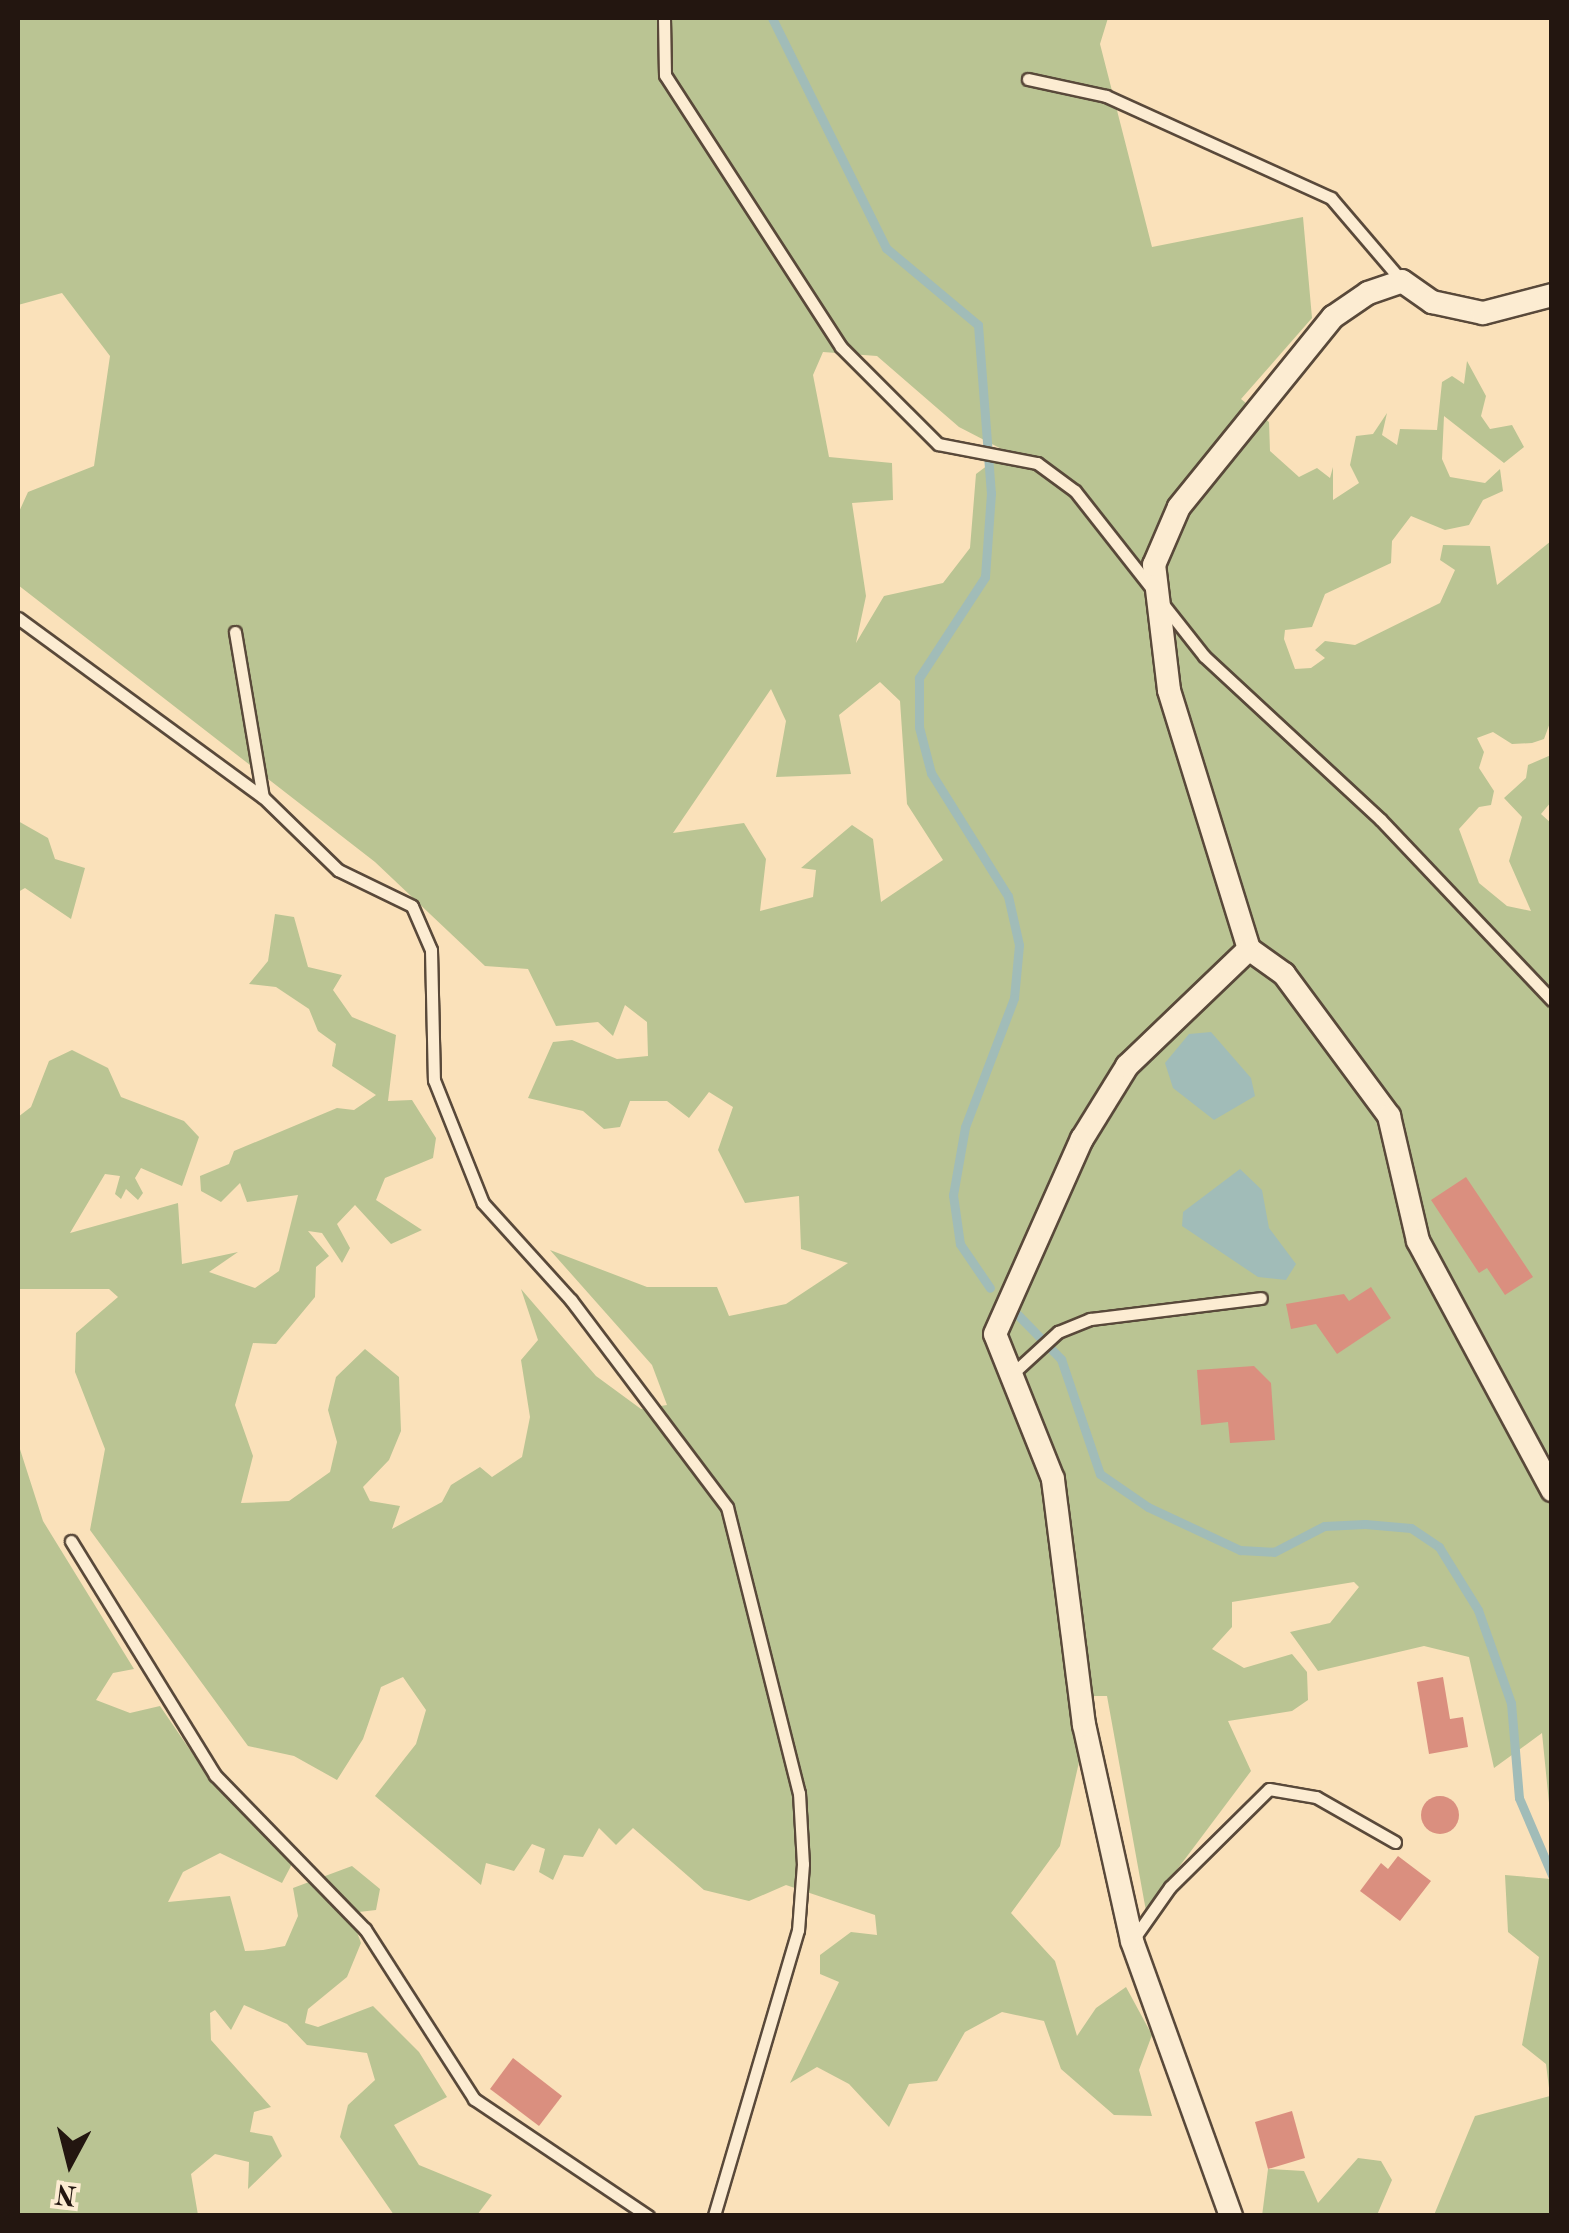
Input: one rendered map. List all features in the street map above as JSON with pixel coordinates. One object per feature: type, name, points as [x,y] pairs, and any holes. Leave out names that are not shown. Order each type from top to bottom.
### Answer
[{"type":"street","points":[[1552,295],[1458,312],[1402,280],[1333,317],[1179,507],[1154,565],[1184,747],[1249,949],[1284,974],[1389,1116],[1418,1241],[1552,1490]]},
{"type":"street","points":[[1231,2216],[1132,1941],[1084,1724],[1054,1479],[1008,1378],[994,1334],[1082,1138],[1127,1066],[1249,949]]},
{"type":"lane","points":[[664,18],[666,76],[784,266],[841,347],[912,425],[938,444],[972,454],[1004,453],[1075,491],[1204,656],[1381,820],[1552,1000]]},
{"type":"lane","points":[[1028,79],[1106,96],[1331,198],[1402,280]]},
{"type":"lane","points":[[18,618],[262,797],[338,870],[412,906],[431,950],[434,1080],[483,1203],[571,1300],[727,1508],[799,1793],[804,1864],[798,1930],[714,2216]]},
{"type":"lane","points":[[236,632],[262,797]]},
{"type":"lane","points":[[1008,1378],[1058,1332],[1090,1319],[1261,1298]]},
{"type":"lane","points":[[71,1541],[214,1775],[366,1928],[474,2100],[648,2216]]},
{"type":"lane","points":[[1132,1941],[1170,1887],[1269,1789],[1316,1797],[1395,1842]]},
{"type":"green space","points":[[18,18],[1108,18],[1100,44],[1152,247],[1303,217],[1312,318],[1241,399],[1269,422],[1270,451],[1299,477],[1317,468],[1330,478],[1333,467],[1333,500],[1359,483],[1350,465],[1356,436],[1373,434],[1387,413],[1382,435],[1397,445],[1400,429],[1437,430],[1442,382],[1452,376],[1464,384],[1467,361],[1486,396],[1481,416],[1490,429],[1512,425],[1524,447],[1504,463],[1444,416],[1442,459],[1450,477],[1485,483],[1500,469],[1503,491],[1483,500],[1469,525],[1445,530],[1411,516],[1392,541],[1391,563],[1325,594],[1312,627],[1285,630],[1284,639],[1295,669],[1311,668],[1325,658],[1315,650],[1325,641],[1355,645],[1440,603],[1455,570],[1440,560],[1443,545],[1490,546],[1497,585],[1551,541],[1551,720],[1544,739],[1532,743],[1512,744],[1493,732],[1477,738],[1484,752],[1479,768],[1494,791],[1491,805],[1479,807],[1459,829],[1479,883],[1507,906],[1531,911],[1509,861],[1522,817],[1504,798],[1526,778],[1528,765],[1551,755],[1551,802],[1541,814],[1552,824],[1551,1823],[1542,1733],[1494,1768],[1469,1657],[1424,1646],[1318,1671],[1290,1632],[1330,1623],[1359,1587],[1354,1582],[1232,1602],[1232,1627],[1212,1649],[1244,1668],[1292,1654],[1307,1672],[1308,1700],[1292,1711],[1228,1721],[1251,1771],[1146,1911],[1107,1696],[1094,1696],[1060,1846],[1011,1913],[1055,1961],[1077,2036],[1096,2008],[1126,1987],[1152,2035],[1139,2070],[1152,2116],[1114,2115],[1061,2069],[1044,2021],[1002,2012],[965,2032],[937,2081],[909,2084],[889,2127],[849,2084],[817,2067],[790,2083],[839,1982],[820,1974],[820,1955],[851,1932],[877,1935],[875,1915],[786,1885],[749,1901],[704,1890],[633,1828],[616,1845],[599,1828],[583,1857],[564,1855],[553,1880],[539,1872],[545,1849],[532,1844],[514,1871],[486,1863],[481,1885],[375,1796],[416,1744],[426,1710],[403,1677],[381,1687],[363,1739],[337,1780],[294,1756],[248,1746],[90,1530],[105,1449],[75,1372],[76,1333],[118,1297],[109,1289],[18,1289],[18,1117],[31,1107],[49,1061],[72,1050],[108,1068],[121,1097],[184,1121],[199,1137],[182,1186],[141,1168],[135,1178],[143,1193],[138,1200],[126,1189],[121,1199],[115,1194],[120,1176],[105,1174],[70,1233],[178,1203],[182,1264],[238,1252],[209,1272],[255,1288],[279,1271],[298,1195],[247,1202],[240,1183],[221,1202],[201,1191],[200,1176],[229,1164],[234,1151],[337,1108],[354,1110],[376,1095],[332,1066],[336,1044],[318,1031],[309,1009],[276,987],[249,984],[268,961],[275,914],[294,917],[308,967],[342,975],[333,990],[352,1017],[396,1035],[388,1101],[412,1100],[436,1138],[433,1158],[385,1178],[376,1200],[422,1230],[391,1244],[355,1205],[337,1224],[350,1248],[342,1263],[322,1233],[308,1231],[329,1256],[316,1267],[315,1297],[276,1344],[253,1343],[235,1405],[253,1456],[241,1503],[289,1501],[330,1472],[337,1442],[328,1410],[336,1377],[365,1349],[399,1377],[401,1431],[389,1460],[363,1487],[370,1501],[400,1506],[392,1529],[442,1502],[451,1485],[480,1467],[492,1477],[522,1457],[530,1417],[521,1360],[538,1340],[521,1289],[596,1376],[641,1409],[667,1405],[652,1365],[550,1250],[647,1287],[717,1287],[729,1316],[786,1304],[848,1263],[801,1249],[799,1196],[745,1203],[718,1150],[733,1107],[709,1092],[689,1118],[667,1101],[630,1101],[620,1127],[604,1129],[583,1111],[528,1098],[553,1042],[572,1040],[617,1059],[648,1056],[647,1022],[625,1005],[613,1036],[598,1022],[556,1026],[528,969],[485,966],[375,862],[18,585],[18,514],[28,492],[94,466],[110,356],[62,293],[18,305]],"holes":[[[823,352],[877,356],[959,427],[1058,478],[1004,453],[976,474],[970,548],[943,583],[884,596],[856,643],[866,596],[852,503],[893,500],[892,463],[829,457],[813,375]],[[880,682],[900,701],[907,804],[943,860],[881,902],[873,839],[852,825],[801,868],[816,870],[813,897],[760,911],[766,859],[744,823],[673,833],[771,689],[786,721],[776,777],[851,774],[839,715]]]},
{"type":"green space","points":[[18,821],[48,838],[55,859],[85,868],[71,919],[25,888],[18,892]]},
{"type":"green space","points":[[18,1443],[43,1521],[134,1669],[113,1673],[96,1700],[130,1713],[160,1706],[201,1766],[292,1864],[282,1883],[220,1853],[183,1872],[168,1902],[230,1896],[245,1951],[263,1950],[285,1946],[298,1916],[293,1888],[352,1866],[380,1889],[376,1910],[350,1913],[361,1943],[347,1977],[308,2009],[305,2023],[318,2027],[373,2006],[419,2052],[447,2097],[394,2125],[419,2165],[492,2195],[477,2215],[394,2215],[340,2137],[348,2105],[375,2080],[367,2053],[307,2045],[287,2024],[244,2005],[231,2030],[215,2010],[210,2013],[211,2040],[271,2107],[254,2112],[250,2132],[272,2136],[282,2156],[248,2189],[249,2162],[215,2154],[191,2174],[198,2215],[18,2215]]},
{"type":"green space","points":[[1505,1875],[1551,1879],[1551,2215],[1434,2215],[1475,2116],[1550,2096],[1546,2064],[1522,2045],[1539,1957],[1508,1932]]},
{"type":"green space","points":[[1358,2158],[1381,2161],[1392,2180],[1377,2215],[1262,2216],[1268,2169],[1304,2171],[1318,2203]]},
{"type":"water","points":[[1211,1032],[1251,1078],[1255,1096],[1214,1120],[1173,1088],[1165,1063],[1189,1034]]},
{"type":"water","points":[[1240,1169],[1262,1190],[1269,1228],[1296,1264],[1286,1280],[1258,1277],[1182,1226],[1183,1212]]},
{"type":"building","points":[[1466,1177],[1533,1277],[1505,1295],[1487,1268],[1479,1273],[1431,1200]]},
{"type":"building","points":[[1371,1287],[1391,1318],[1337,1354],[1316,1324],[1291,1329],[1286,1304],[1344,1294],[1349,1301]]},
{"type":"building","points":[[1254,1366],[1271,1383],[1275,1440],[1230,1443],[1228,1422],[1201,1425],[1197,1370]]},
{"type":"building","points":[[1443,1677],[1450,1719],[1463,1717],[1468,1747],[1429,1754],[1417,1682]]},
{"type":"building","points":[[1440,1796],[1454,1801],[1459,1815],[1454,1829],[1440,1834],[1426,1829],[1421,1815],[1426,1801]]},
{"type":"building","points":[[1398,1856],[1431,1881],[1400,1921],[1360,1891],[1381,1863],[1388,1869]]},
{"type":"building","points":[[513,2058],[562,2096],[539,2126],[490,2089]]},
{"type":"building","points":[[1292,2111],[1305,2158],[1268,2169],[1255,2122]]},
{"type":"waterway","points":[[772,18],[886,248],[978,325],[991,493],[985,577],[919,678],[919,727],[931,773],[1008,896],[1019,945],[1014,998],[965,1127],[953,1195],[960,1244],[990,1288]]},
{"type":"waterway","points":[[1018,1315],[1061,1359],[1100,1474],[1148,1507],[1240,1550],[1274,1552],[1324,1526],[1365,1524],[1411,1528],[1439,1547],[1478,1610],[1511,1703],[1519,1798],[1552,1875]]}]
